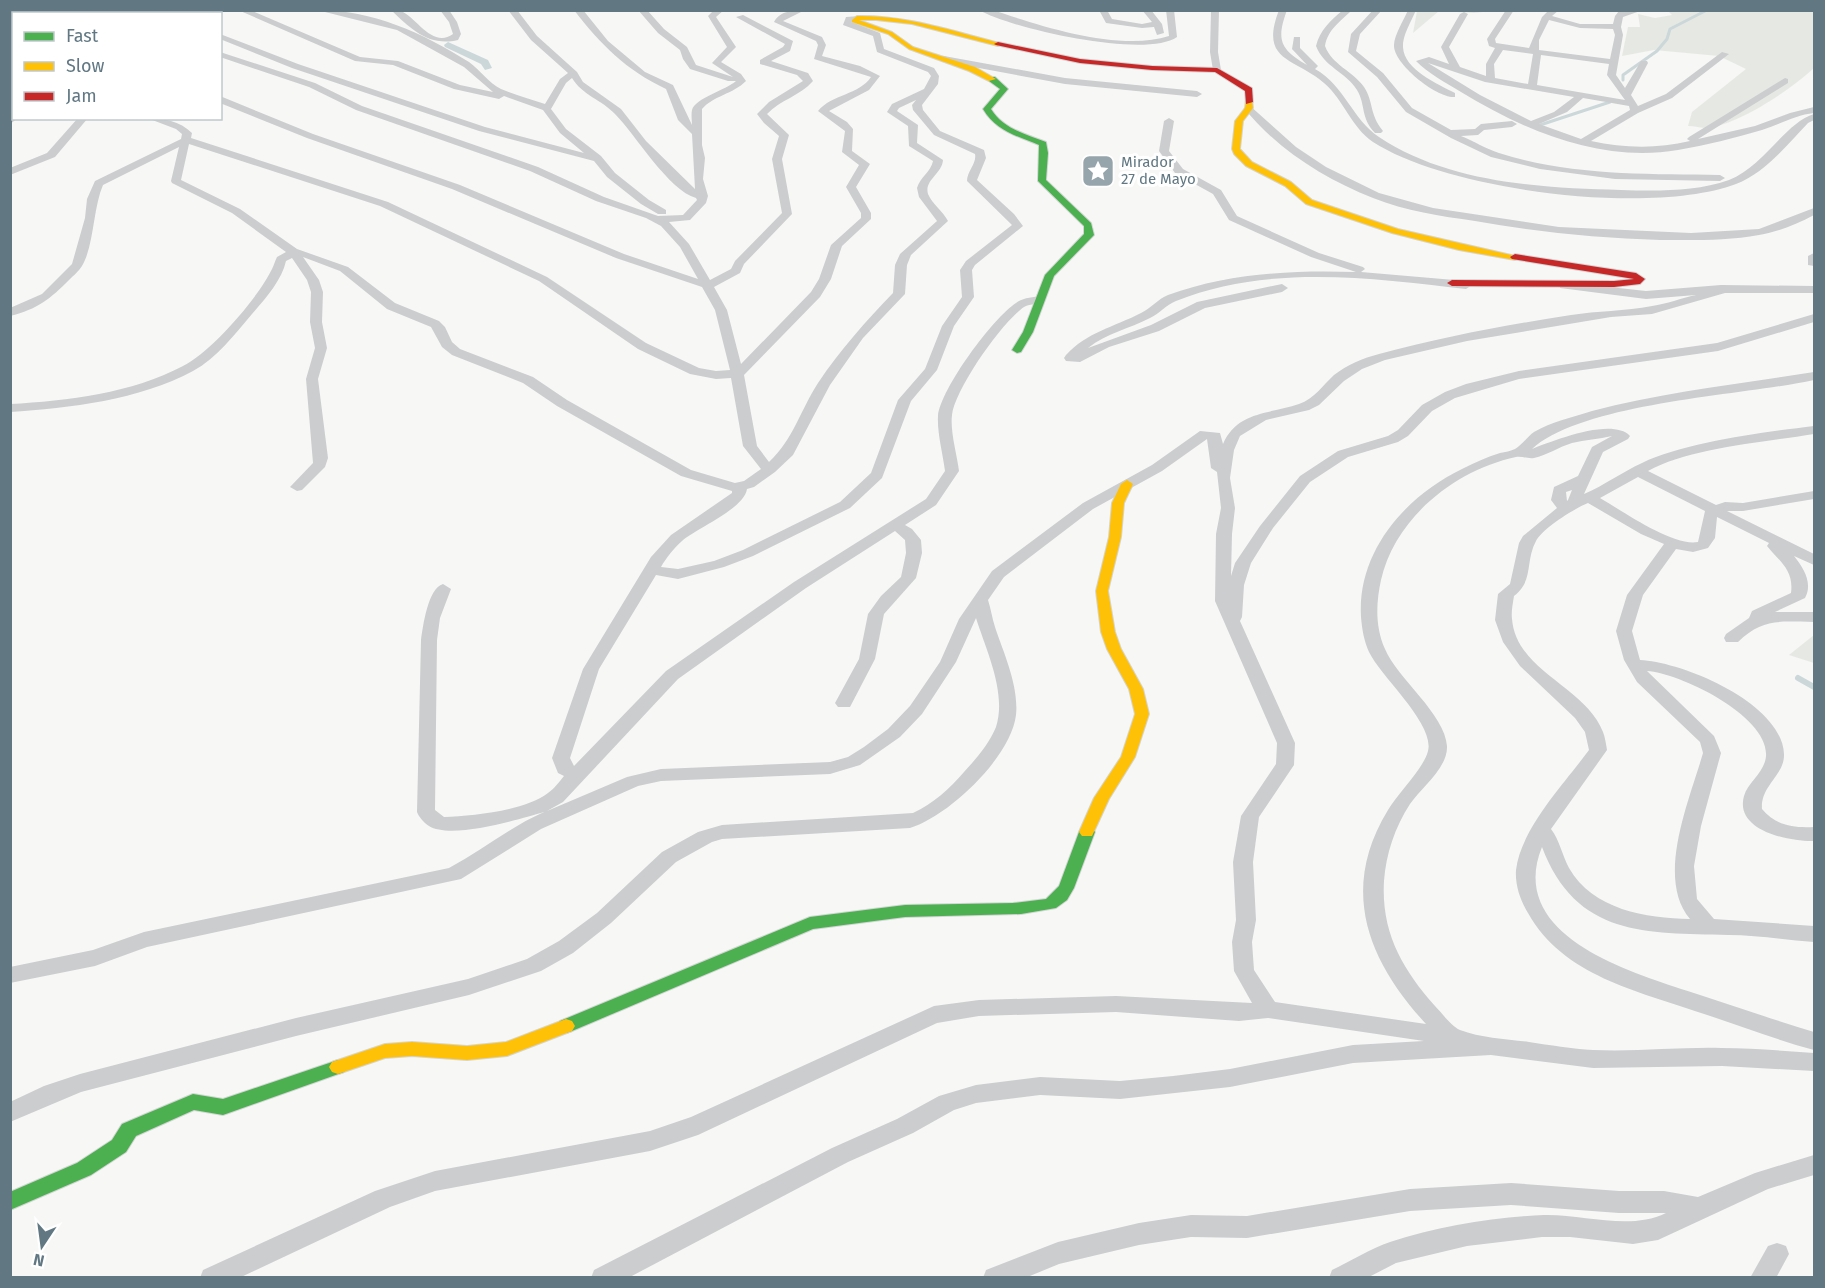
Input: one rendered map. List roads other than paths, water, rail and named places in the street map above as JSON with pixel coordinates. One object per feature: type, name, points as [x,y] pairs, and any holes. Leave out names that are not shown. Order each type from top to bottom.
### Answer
[{"type":"street","points":[[243,10],[358,59],[395,63],[457,87],[520,100],[546,108],[563,131],[597,158],[611,175],[633,193],[673,219]]},
{"type":"street","points":[[321,10],[366,18],[427,36],[445,36],[456,32],[453,22],[444,10]]},
{"type":"street","points":[[395,10],[413,31],[467,64],[496,90],[512,94],[520,100]]},
{"type":"street","points":[[512,10],[534,38],[574,74],[580,84],[618,111],[643,143],[680,182],[694,194],[703,196]]},
{"type":"street","points":[[578,10],[605,43],[642,74],[670,87],[690,129],[698,133]]},
{"type":"street","points":[[642,10],[661,31],[684,49],[693,68],[741,83]]},
{"type":"street","points":[[720,10],[712,16],[732,47],[716,63],[740,78],[741,83]]},
{"type":"street","points":[[10,312],[46,297],[77,265],[90,218],[92,199],[99,183],[186,140],[384,204],[543,279],[642,346],[695,371],[716,375],[743,371],[760,350],[810,300],[825,279],[837,245],[866,219],[866,213],[851,187],[865,164],[847,152],[850,135],[846,126],[823,111],[830,104],[870,83],[876,76],[817,57],[822,45],[819,39],[778,22],[780,18],[801,10]]},
{"type":"street","points":[[983,10],[1030,26],[1078,36],[1126,42],[1165,41],[1174,35],[1170,10]]},
{"type":"street","points":[[1102,10],[1109,21],[1142,27],[1158,24]]},
{"type":"street","points":[[1146,10],[1158,24],[1160,38],[1165,41]]},
{"type":"street","points":[[1215,10],[1214,52],[1217,70]]},
{"type":"street","points":[[1283,10],[1276,34],[1281,52],[1287,58],[1327,80]]},
{"type":"street","points":[[1348,10],[1330,26],[1322,38],[1321,53],[1354,80],[1363,92],[1369,122],[1395,148]]},
{"type":"street","points":[[1378,10],[1355,34],[1352,40],[1352,52],[1380,75],[1409,110],[1449,133],[1496,155],[1540,166],[1615,176],[1740,178]]},
{"type":"street","points":[[1412,10],[1398,41],[1398,50],[1404,62],[1431,84],[1512,124],[1576,148],[1594,152]]},
{"type":"street","points":[[1510,10],[1491,39],[1492,44],[1537,53],[1613,62]]},
{"type":"street","points":[[1532,87],[1537,53],[1533,44],[1545,27],[1546,17],[1555,10]]},
{"type":"street","points":[[1634,107],[1611,75],[1619,35],[1617,27],[1620,14],[1639,10]]},
{"type":"street","points":[[1456,69],[1445,47],[1464,14]]},
{"type":"street","points":[[652,569],[667,574],[678,574],[719,564],[748,553],[845,505],[877,475],[905,400],[931,370],[948,326],[968,297],[966,270],[970,263],[1018,226],[972,182],[972,176],[981,158],[980,152],[941,136],[918,110],[917,105],[928,91],[935,76],[931,70],[880,50],[877,35],[846,23],[849,19],[883,16],[910,20],[986,42],[1080,61],[1152,68],[1217,70],[1249,90],[1249,108],[1239,121],[1236,149],[1238,154],[1249,164],[1288,184],[1309,202],[1395,231],[1459,247],[1551,264],[1636,276],[1640,279],[1637,282],[1614,284],[1452,283]]},
{"type":"street","points":[[222,100],[310,136],[456,187],[620,256],[706,285],[720,281],[736,271],[739,263],[787,214],[777,159],[784,135],[762,114],[770,106],[801,88],[808,81],[808,78],[800,73],[763,62],[787,49],[790,43],[740,17]]},
{"type":"street","points":[[1546,17],[1580,27],[1617,27]]},
{"type":"street","points":[[857,18],[854,21],[858,24],[890,33],[911,48],[979,73],[990,78],[1004,90],[989,105],[987,109],[989,115],[1004,127],[1043,144],[1046,152],[1040,174],[1042,181],[1088,225],[1090,231],[1085,242],[1054,269],[1038,300],[1032,328],[1017,350]]},
{"type":"street","points":[[222,37],[296,66],[482,129],[597,158]]},
{"type":"street","points":[[1297,39],[1296,49],[1321,71],[1368,133],[1395,148],[1454,172],[1519,185],[1600,192],[1664,192],[1706,189],[1740,178],[1753,171],[1805,121],[1815,117]]},
{"type":"street","points":[[1398,41],[1417,55],[1491,80],[1581,95],[1634,107]]},
{"type":"street","points":[[1491,80],[1490,64],[1500,47]]},
{"type":"street","points":[[1584,141],[1634,107],[1669,96],[1725,54]]},
{"type":"street","points":[[222,55],[312,85],[359,108],[534,169],[600,199],[658,219],[681,219],[690,215],[702,201],[703,196],[698,179],[698,106],[741,83]]},
{"type":"street","points":[[1417,55],[1421,62],[1466,93],[1530,124],[1616,149],[1664,150],[1759,128],[1802,112],[1815,110]]},
{"type":"street","points":[[944,59],[1065,81],[1197,94]]},
{"type":"street","points":[[1626,95],[1644,63]]},
{"type":"street","points":[[979,73],[1016,82]]},
{"type":"street","points":[[546,108],[551,104],[560,84],[566,77],[574,74]]},
{"type":"street","points":[[1681,146],[1785,81]]},
{"type":"street","points":[[1044,88],[1074,93]]},
{"type":"street","points":[[10,408],[44,406],[114,394],[152,383],[189,368],[217,346],[261,296],[279,268],[281,259],[294,252],[306,254],[344,269],[391,306],[439,327],[446,344],[456,352],[528,380],[562,403],[673,467],[717,484],[740,487],[749,484],[771,469],[788,452],[824,384],[858,336],[899,294],[903,286],[900,271],[907,252],[944,221],[941,214],[924,195],[922,188],[924,182],[938,167],[938,160],[915,146],[911,141],[913,125],[892,112],[895,106],[928,91]]},
{"type":"street","points":[[1530,124],[1561,114],[1581,95]]},
{"type":"street","points":[[1249,108],[1272,133],[1298,155],[1334,175],[1402,204],[1454,215],[1588,234],[1688,237],[1759,232],[1815,211]]},
{"type":"street","points":[[10,172],[51,155],[82,120]]},
{"type":"street","points":[[157,120],[179,127],[187,133],[176,181],[236,211],[294,252],[313,280],[317,292],[316,322],[321,348],[312,379],[321,450],[320,464],[297,487]]},
{"type":"street","points":[[1169,121],[1164,151],[1171,162],[1179,171],[1217,192],[1233,218],[1315,255],[1382,277]]},
{"type":"street","points":[[1449,133],[1478,132],[1481,127],[1512,124]]},
{"type":"street","points":[[658,219],[685,246],[721,310],[737,373],[750,446],[763,464],[771,469]]},
{"type":"street","points":[[1282,288],[1201,305],[1155,328],[1105,344],[1075,359],[1070,358],[1110,329],[1146,315],[1172,298],[1218,283],[1243,278],[1337,274],[1452,283],[1566,286],[1646,295],[1721,289],[1815,290]]},
{"type":"street","points":[[1268,1010],[1244,971],[1243,862],[1250,816],[1285,765],[1287,743],[1223,601],[1224,534],[1228,508],[1224,470],[1227,450],[1234,434],[1243,426],[1261,417],[1314,402],[1339,378],[1357,366],[1381,357],[1467,337],[1535,325],[1611,313],[1652,310],[1719,292],[1721,289]]},
{"type":"street","points":[[443,589],[432,618],[429,639],[426,812],[436,822],[453,825],[539,807],[556,797],[672,675],[854,549],[897,526],[932,502],[952,471],[946,408],[970,363],[1013,310],[1022,304],[1038,300]]},
{"type":"street","points":[[1231,621],[1234,617],[1236,585],[1243,563],[1267,526],[1305,479],[1343,454],[1398,436],[1427,408],[1450,395],[1519,375],[1718,347],[1815,318]]},
{"type":"street","points":[[1451,1036],[1398,975],[1382,945],[1374,914],[1375,876],[1384,837],[1404,800],[1432,763],[1438,748],[1431,727],[1386,665],[1369,631],[1372,577],[1395,533],[1405,516],[1417,504],[1471,471],[1520,452],[1548,430],[1601,411],[1784,384],[1815,376]]},
{"type":"street","points":[[1815,430],[1714,446],[1665,459],[1577,503],[1531,536],[1527,543],[1517,586],[1506,594],[1503,614],[1506,631],[1519,653],[1591,726],[1598,744],[1593,757],[1541,830],[1531,849],[1526,870],[1527,888],[1545,924],[1577,956],[1604,970],[1815,1041]]},
{"type":"street","points":[[1520,452],[1531,454],[1568,440],[1613,432],[1622,435],[1622,439],[1605,444],[1597,450],[1584,479],[1559,490],[1558,500],[1577,503],[1672,544],[1688,547],[1702,545],[1707,540],[1708,519],[1715,510],[1725,506],[1743,507],[1815,495]]},
{"type":"street","points":[[10,975],[95,958],[144,940],[454,874],[534,824],[633,781],[661,775],[821,769],[847,764],[894,733],[916,710],[948,662],[967,619],[998,574],[1088,506],[1157,468],[1207,434],[1215,436],[1218,468],[1224,470]]},
{"type":"street","points":[[1637,471],[1815,560]]},
{"type":"street","points":[[10,1201],[84,1169],[118,1146],[129,1130],[193,1102],[223,1107],[385,1052],[412,1049],[467,1053],[507,1049],[585,1019],[810,923],[852,915],[976,908],[1017,909],[1054,903],[1067,888],[1078,850],[1102,798],[1128,757],[1142,714],[1136,689],[1114,649],[1108,632],[1102,591],[1115,537],[1118,503],[1127,484]]},
{"type":"street","points":[[578,775],[564,769],[561,758],[591,669],[667,546],[719,512],[739,494],[740,487]]},
{"type":"street","points":[[1743,507],[1749,513],[1753,526],[1796,568],[1800,585],[1798,595],[1758,614],[1757,619]]},
{"type":"street","points":[[844,703],[867,660],[876,614],[908,578],[914,553],[913,540],[907,532],[897,526]]},
{"type":"street","points":[[1672,544],[1635,595],[1624,631],[1635,665],[1650,686],[1700,731],[1711,745],[1712,753],[1693,824],[1684,887],[1688,902],[1710,928]]},
{"type":"street","points":[[10,1113],[52,1093],[80,1083],[296,1027],[458,990],[534,965],[566,947],[604,918],[669,857],[705,837],[722,832],[910,821],[925,815],[946,801],[962,784],[1000,738],[1005,726],[1006,695],[980,600]]},
{"type":"street","points":[[1732,638],[1743,625],[1757,619],[1815,617]]},
{"type":"street","points":[[1635,665],[1662,667],[1685,674],[1732,700],[1746,711],[1767,731],[1775,750],[1773,764],[1754,794],[1754,810],[1762,821],[1778,831],[1798,835],[1815,834]]},
{"type":"street","points":[[1541,830],[1550,842],[1560,869],[1582,895],[1600,907],[1642,924],[1670,928],[1752,928],[1815,934]]},
{"type":"street","points":[[212,1278],[383,1199],[435,1181],[650,1141],[698,1125],[934,1015],[979,1008],[1116,1004],[1239,1012],[1268,1010],[1451,1036],[1491,1046],[1593,1059],[1722,1057],[1815,1062]]},
{"type":"street","points":[[603,1278],[840,1155],[905,1126],[947,1103],[976,1094],[1040,1086],[1120,1089],[1173,1085],[1230,1078],[1353,1054],[1491,1046]]},
{"type":"street","points":[[1341,1278],[1392,1253],[1467,1235],[1542,1226],[1570,1226],[1633,1233],[1658,1229],[1695,1209],[1763,1180],[1815,1165]]},
{"type":"street","points":[[995,1278],[1058,1253],[1139,1234],[1191,1226],[1247,1227],[1410,1200],[1511,1194],[1545,1195],[1619,1202],[1664,1202],[1690,1205],[1695,1209]]},
{"type":"street","points":[[1762,1278],[1777,1254]]},
{"type":"waterway","points":[[1623,80],[1623,75],[1657,51],[1667,39],[1670,29],[1707,10]]},
{"type":"waterway","points":[[448,45],[485,62],[488,68]]},
{"type":"waterway","points":[[1540,125],[1610,102]]},
{"type":"waterway","points":[[1798,678],[1814,687]]},
{"type":"place","name":"Mirador 27 de Mayo","points":[[1098,171]]}]
